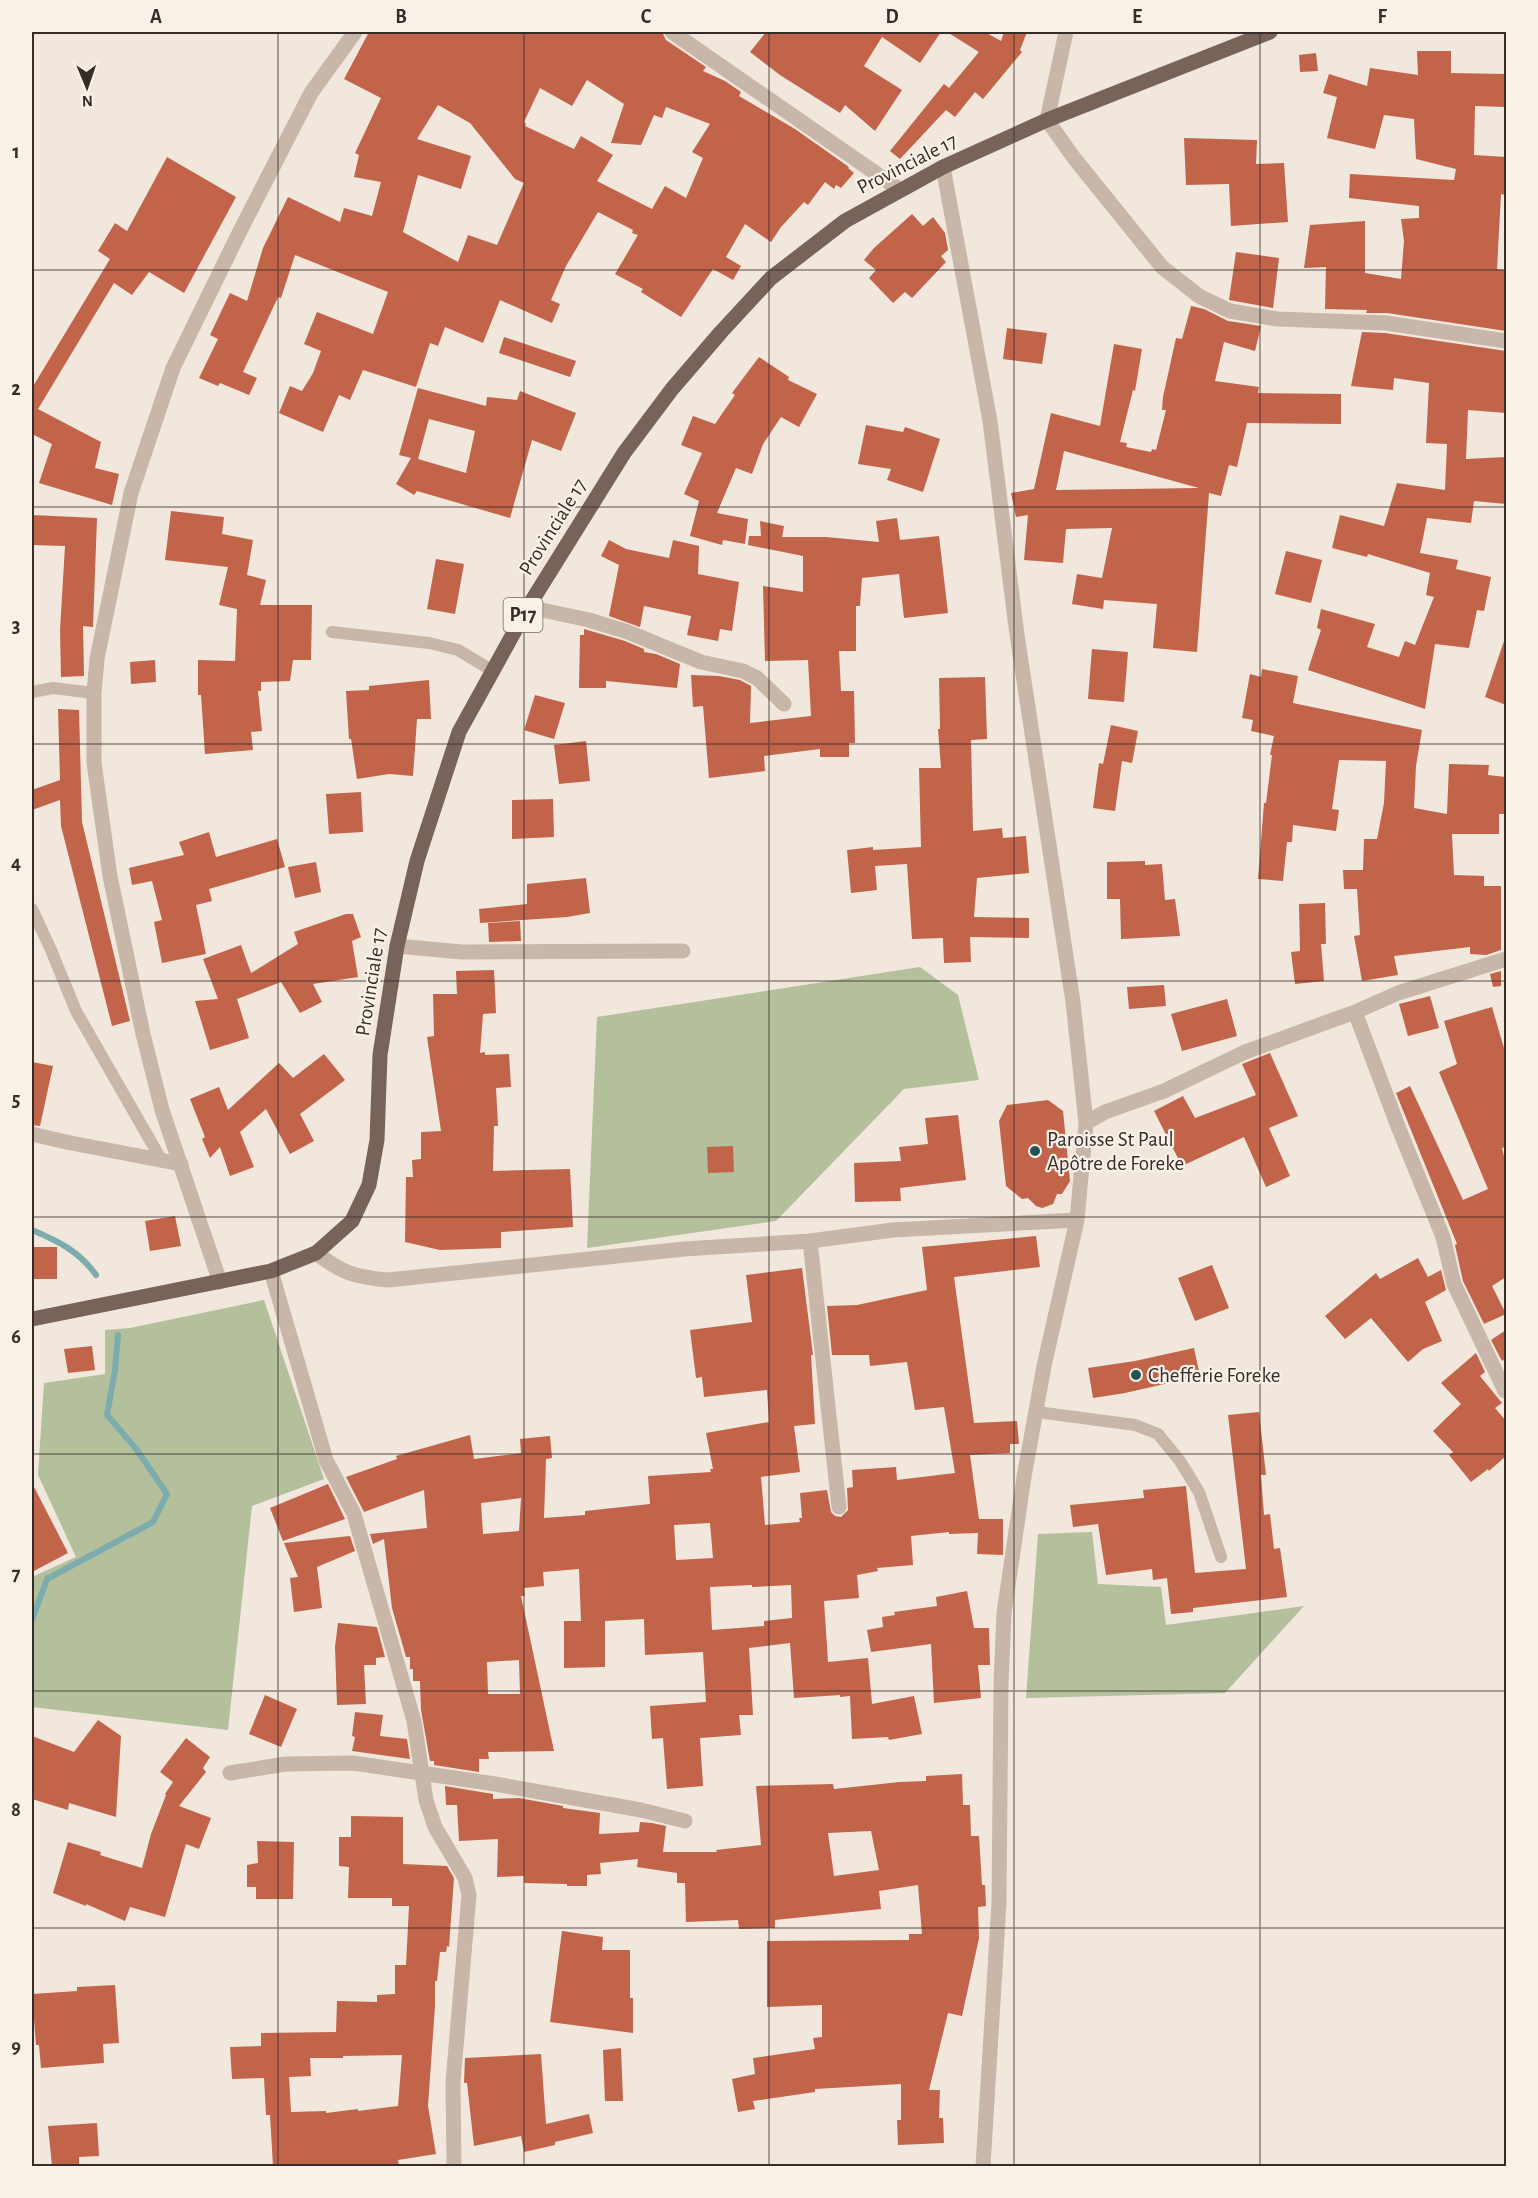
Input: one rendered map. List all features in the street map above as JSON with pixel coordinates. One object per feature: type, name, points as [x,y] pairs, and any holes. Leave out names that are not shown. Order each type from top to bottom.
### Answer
[{"type":"main road","name":"Provinciale 17","points":[[32,1319],[271,1271],[316,1253],[352,1221],[369,1185],[377,1140],[380,1055],[397,946],[417,861],[459,732],[528,607],[624,453],[672,389],[771,278],[845,221],[943,167],[1047,120],[1270,32]]},
{"type":"street","points":[[220,1282],[162,1110],[143,1034],[110,876],[94,763],[94,693],[97,659],[132,493],[173,368],[311,93],[355,32]]},
{"type":"street","points":[[672,32],[900,190]]},
{"type":"street","points":[[1066,32],[1047,120],[1074,158],[1162,267],[1199,297],[1230,311],[1277,319],[1386,323],[1506,341]]},
{"type":"street","points":[[943,167],[990,421],[1017,635],[1073,1002],[1086,1123],[1077,1220],[1044,1366],[1024,1477],[1004,1613],[1000,1684],[999,1903],[982,2166]]},
{"type":"street","points":[[528,607],[608,626],[701,662],[743,671],[757,678],[784,704]]},
{"type":"street","points":[[397,946],[462,952],[683,951]]},
{"type":"street","points":[[1086,1123],[1105,1112],[1164,1091],[1245,1052],[1355,1012],[1398,993],[1506,959]]},
{"type":"street","points":[[1355,1012],[1443,1237],[1454,1284],[1504,1391]]},
{"type":"street","points":[[32,1134],[181,1164]]},
{"type":"street","points":[[316,1253],[335,1268],[359,1277],[388,1280],[684,1249],[810,1241],[893,1230],[1077,1220]]},
{"type":"street","points":[[810,1241],[839,1507]]},
{"type":"street","points":[[271,1271],[326,1460],[354,1514],[414,1722],[426,1800],[435,1827],[465,1878],[469,1895],[453,2082],[454,2166]]},
{"type":"street","points":[[230,1773],[285,1764],[353,1763],[495,1784],[641,1810],[685,1821]]},
{"type":"lane","points":[[332,632],[429,643],[458,650],[493,671]]},
{"type":"lane","points":[[32,692],[53,688],[94,693]]},
{"type":"lane","points":[[32,909],[76,1011],[162,1161]]},
{"type":"lane","points":[[1037,1412],[1135,1425],[1158,1434],[1180,1461],[1199,1492],[1221,1557]]},
{"type":"green space","points":[[920,967],[958,995],[979,1080],[904,1089],[776,1221],[587,1248],[597,1017]]},
{"type":"green space","points":[[264,1300],[324,1479],[252,1506],[228,1730],[32,1707],[32,1577],[76,1557],[38,1475],[44,1383],[105,1374],[105,1330],[130,1328]]},
{"type":"green space","points":[[1092,1532],[1098,1584],[1161,1587],[1166,1625],[1304,1606],[1225,1693],[1026,1698],[1038,1534]]},
{"type":"building","points":[[369,32],[662,32],[666,40],[706,67],[703,71],[725,81],[741,92],[739,96],[795,129],[849,167],[854,173],[841,188],[836,185],[834,189],[825,182],[808,205],[804,202],[781,227],[771,242],[745,224],[726,257],[741,266],[733,280],[713,269],[681,317],[641,292],[643,289],[615,274],[638,235],[632,233],[633,230],[598,212],[566,266],[551,300],[560,304],[552,323],[500,300],[483,343],[445,327],[438,346],[430,343],[416,387],[363,370],[350,400],[339,395],[323,432],[279,413],[290,386],[302,391],[313,373],[321,351],[304,344],[317,312],[373,334],[388,292],[295,255],[281,298],[278,297],[243,372],[257,378],[249,395],[220,383],[218,386],[199,378],[218,339],[210,335],[230,293],[247,301],[263,248],[288,197],[340,222],[344,208],[372,216],[381,182],[354,177],[359,155],[355,153],[381,98],[344,79]],"holes":[[[587,80],[624,104],[611,143],[641,145],[654,115],[662,118],[666,107],[710,124],[692,152],[703,158],[686,198],[665,186],[652,209],[597,181],[613,155],[581,136],[574,149],[525,126],[524,122],[540,88],[572,106]],[[438,105],[470,123],[515,179],[524,183],[497,245],[468,235],[458,262],[403,232],[418,175],[461,189],[471,156],[417,139]]]},
{"type":"building","points":[[766,32],[941,32],[920,63],[882,37],[864,66],[902,90],[875,131],[845,105],[840,113],[780,75],[750,52]]},
{"type":"building","points":[[947,32],[985,32],[1001,41],[1004,32],[1027,32],[1020,50],[1022,52],[983,99],[975,92],[955,117],[946,110],[900,159],[890,151],[944,84],[949,88],[979,52]]},
{"type":"building","points":[[1417,51],[1451,51],[1451,73],[1506,74],[1506,107],[1475,106],[1474,155],[1506,157],[1506,195],[1501,194],[1497,269],[1506,270],[1506,331],[1387,313],[1366,313],[1367,310],[1325,309],[1326,267],[1304,268],[1310,225],[1365,221],[1365,273],[1401,279],[1404,241],[1401,219],[1419,218],[1419,206],[1349,198],[1350,174],[1454,180],[1456,169],[1416,159],[1414,119],[1384,115],[1375,149],[1327,138],[1337,97],[1323,93],[1329,74],[1367,86],[1370,68],[1418,75]]},
{"type":"building","points":[[1316,53],[1318,71],[1300,72],[1299,55]]},
{"type":"building","points":[[1184,138],[1257,140],[1256,164],[1284,163],[1288,222],[1231,226],[1229,184],[1186,185]]},
{"type":"building","points":[[167,157],[236,197],[184,293],[149,272],[132,295],[114,283],[38,409],[101,442],[95,468],[119,474],[112,505],[39,483],[52,444],[32,434],[32,388],[110,259],[98,251],[115,223],[127,231]]},
{"type":"building","points":[[912,214],[923,226],[933,217],[945,233],[948,250],[941,256],[946,262],[912,298],[905,292],[893,303],[869,278],[876,270],[864,260]]},
{"type":"building","points":[[1236,252],[1279,258],[1273,308],[1229,300]]},
{"type":"building","points":[[1191,306],[1204,309],[1228,321],[1261,326],[1255,351],[1224,342],[1215,381],[1259,387],[1258,393],[1341,394],[1341,424],[1247,423],[1237,467],[1229,465],[1221,496],[1209,493],[1197,652],[1153,648],[1157,604],[1104,600],[1103,609],[1072,604],[1077,574],[1102,578],[1112,528],[1066,529],[1063,563],[1024,560],[1028,515],[1016,517],[1011,493],[1034,489],[1051,413],[1100,426],[1114,344],[1142,349],[1135,391],[1133,390],[1120,442],[1127,443],[1126,447],[1151,452],[1152,449],[1156,450],[1166,410],[1162,410],[1163,397],[1176,338],[1182,339]],"holes":[[[1064,451],[1199,488],[1056,490]]]},
{"type":"building","points":[[1007,328],[1047,333],[1042,364],[1003,359]]},
{"type":"building","points":[[1362,332],[1385,333],[1506,351],[1506,413],[1468,410],[1466,459],[1506,457],[1506,504],[1474,501],[1471,523],[1427,518],[1420,553],[1458,560],[1456,569],[1491,577],[1484,611],[1477,610],[1469,648],[1435,644],[1425,709],[1308,670],[1321,630],[1317,628],[1321,609],[1375,624],[1367,647],[1399,657],[1405,641],[1415,645],[1434,597],[1426,595],[1430,573],[1368,554],[1367,557],[1332,548],[1340,515],[1384,526],[1397,483],[1445,490],[1447,444],[1426,443],[1429,383],[1394,378],[1393,390],[1351,386]]},
{"type":"building","points":[[504,337],[576,361],[570,377],[499,353]]},
{"type":"building","points":[[759,357],[789,377],[788,380],[817,394],[799,427],[781,417],[763,444],[752,474],[736,468],[717,513],[748,519],[745,544],[723,540],[722,545],[690,536],[699,501],[684,494],[702,453],[681,445],[693,416],[715,424],[735,395],[732,393]]},
{"type":"building","points":[[418,388],[486,406],[487,397],[517,400],[520,391],[576,413],[561,451],[532,440],[510,518],[417,491],[414,495],[396,484],[411,458],[399,455]],"holes":[[[429,419],[475,431],[466,473],[418,459]]]},
{"type":"building","points":[[866,425],[903,432],[905,427],[940,439],[923,492],[887,480],[891,469],[858,464]]},
{"type":"building","points":[[171,511],[224,517],[222,534],[253,540],[247,575],[266,580],[260,605],[312,605],[311,660],[293,660],[290,681],[261,682],[261,691],[258,691],[262,731],[251,732],[253,750],[205,754],[201,695],[198,695],[198,660],[235,661],[237,609],[219,605],[228,567],[165,560]]},
{"type":"building","points":[[32,515],[97,518],[93,627],[83,626],[84,676],[61,677],[60,630],[65,546],[32,545]]},
{"type":"building","points":[[897,518],[900,540],[939,536],[948,613],[904,618],[899,574],[862,578],[860,606],[856,606],[856,651],[839,651],[841,691],[854,691],[855,743],[849,743],[849,757],[820,757],[820,749],[764,756],[765,771],[709,778],[703,706],[693,707],[691,675],[719,676],[740,680],[751,686],[750,723],[811,716],[808,660],[765,661],[763,586],[803,592],[803,556],[748,545],[749,536],[761,536],[760,521],[784,526],[782,537],[826,537],[879,542],[876,521]]},
{"type":"building","points":[[609,540],[626,549],[669,558],[673,540],[699,546],[698,574],[739,582],[732,631],[720,629],[718,641],[687,635],[691,616],[644,606],[640,627],[609,616],[619,565],[601,556]]},
{"type":"building","points":[[1286,551],[1322,560],[1311,603],[1275,594]]},
{"type":"building","points":[[436,559],[464,564],[455,614],[427,609]]},
{"type":"building","points":[[584,629],[625,641],[644,649],[644,652],[656,654],[680,664],[677,688],[606,681],[606,688],[579,688],[580,635],[584,635]]},
{"type":"building","points":[[1504,641],[1506,641],[1506,705],[1485,697]]},
{"type":"building","points":[[1092,649],[1128,652],[1124,702],[1088,699]]},
{"type":"building","points":[[155,660],[156,682],[131,684],[130,662]]},
{"type":"building","points":[[1262,669],[1298,676],[1293,703],[1422,730],[1416,766],[1414,808],[1447,814],[1449,764],[1489,765],[1488,775],[1506,777],[1506,814],[1499,814],[1499,834],[1452,834],[1454,875],[1484,876],[1484,886],[1501,886],[1501,950],[1486,955],[1470,954],[1470,947],[1394,956],[1398,975],[1362,981],[1354,936],[1360,935],[1357,889],[1344,889],[1343,870],[1363,870],[1364,839],[1377,839],[1384,803],[1386,761],[1339,760],[1332,809],[1339,810],[1336,831],[1293,825],[1292,842],[1287,842],[1283,881],[1258,879],[1264,803],[1266,803],[1274,736],[1251,731],[1253,720],[1242,718],[1250,674],[1261,677]]},
{"type":"building","points":[[985,677],[987,739],[971,740],[973,831],[1002,828],[1003,838],[1026,836],[1029,873],[977,878],[974,917],[1029,918],[1029,938],[970,937],[971,962],[944,963],[943,938],[912,939],[907,864],[875,866],[877,890],[851,893],[847,850],[873,847],[873,850],[921,847],[919,768],[941,768],[938,729],[940,729],[939,678]]},
{"type":"building","points":[[429,680],[431,719],[417,719],[413,776],[389,774],[357,779],[351,739],[349,739],[346,691],[369,690],[369,686]]},
{"type":"building","points":[[535,695],[565,703],[554,739],[524,730]]},
{"type":"building","points":[[58,709],[79,710],[82,822],[130,1021],[112,1026],[61,826],[60,800],[32,810],[32,790],[60,780]]},
{"type":"building","points":[[1111,725],[1138,731],[1132,763],[1122,761],[1115,811],[1093,808],[1099,763],[1103,764]]},
{"type":"building","points":[[586,741],[590,781],[559,784],[554,745]]},
{"type":"building","points":[[361,792],[363,832],[329,834],[326,794]]},
{"type":"building","points":[[553,799],[554,837],[512,839],[512,800]]},
{"type":"building","points":[[209,832],[216,857],[277,839],[285,867],[209,889],[212,901],[196,905],[206,954],[162,963],[154,922],[162,920],[152,881],[132,885],[129,868],[184,855],[179,842]]},
{"type":"building","points":[[1145,861],[1145,865],[1162,864],[1165,900],[1175,899],[1180,936],[1121,939],[1120,899],[1107,899],[1107,862]]},
{"type":"building","points":[[316,862],[321,892],[295,898],[288,867]]},
{"type":"building","points":[[586,878],[590,913],[567,917],[480,923],[479,909],[527,904],[527,884]]},
{"type":"building","points":[[1325,903],[1326,944],[1321,944],[1324,981],[1295,984],[1291,952],[1300,951],[1299,904]]},
{"type":"building","points":[[346,914],[353,914],[361,937],[352,941],[358,977],[313,984],[322,1002],[300,1013],[281,982],[237,999],[249,1038],[210,1050],[195,1001],[218,999],[203,959],[241,945],[251,973],[298,944],[294,932]]},
{"type":"building","points":[[520,921],[521,941],[489,942],[488,923]]},
{"type":"building","points":[[494,970],[496,1013],[483,1014],[480,1053],[485,1052],[485,1055],[509,1054],[511,1087],[496,1088],[498,1126],[494,1126],[493,1171],[570,1169],[573,1227],[501,1232],[501,1248],[440,1250],[405,1242],[406,1177],[413,1177],[412,1160],[421,1159],[421,1132],[441,1131],[427,1037],[434,1036],[433,994],[457,994],[456,971]]},
{"type":"building","points":[[1501,971],[1501,986],[1493,987],[1490,974]]},
{"type":"building","points":[[1164,985],[1166,1006],[1129,1009],[1127,987]]},
{"type":"building","points":[[1430,996],[1439,1028],[1408,1036],[1399,1004]]},
{"type":"building","points":[[1227,999],[1237,1036],[1182,1051],[1171,1014]]},
{"type":"building","points":[[1492,1007],[1506,1055],[1506,1147],[1502,1148],[1506,1164],[1506,1277],[1492,1286],[1506,1314],[1484,1324],[1463,1281],[1455,1245],[1457,1244],[1396,1093],[1410,1086],[1463,1200],[1488,1189],[1439,1072],[1457,1064],[1444,1021]]},
{"type":"building","points":[[1270,1053],[1298,1116],[1269,1128],[1290,1176],[1266,1187],[1244,1137],[1182,1166],[1154,1111],[1183,1096],[1195,1118],[1256,1095],[1242,1064]]},
{"type":"building","points":[[324,1054],[345,1080],[300,1114],[314,1141],[290,1154],[266,1109],[240,1132],[254,1167],[230,1176],[220,1147],[210,1158],[202,1139],[205,1137],[190,1099],[219,1087],[228,1110],[279,1063],[293,1078]]},
{"type":"building","points":[[32,1062],[53,1066],[40,1126],[32,1125]]},
{"type":"building","name":"Paroisse St Paul Apôtre de Foreke","points":[[1048,1100],[1063,1111],[1070,1181],[1062,1194],[1057,1194],[1053,1204],[1042,1208],[1036,1206],[1028,1198],[1022,1199],[1006,1186],[999,1121],[1007,1105]]},
{"type":"building","points":[[958,1115],[966,1180],[900,1188],[901,1201],[855,1202],[854,1163],[901,1161],[899,1147],[928,1144],[925,1118]]},
{"type":"building","points":[[733,1146],[734,1172],[708,1173],[707,1147]]},
{"type":"building","points":[[175,1216],[181,1246],[150,1251],[145,1221]]},
{"type":"building","points":[[1036,1236],[1040,1267],[954,1277],[974,1423],[1017,1421],[1019,1444],[1010,1444],[1010,1453],[970,1455],[979,1519],[1003,1519],[1003,1555],[977,1554],[978,1533],[949,1534],[949,1532],[911,1536],[913,1565],[877,1568],[878,1571],[857,1575],[859,1598],[824,1601],[828,1662],[868,1658],[872,1704],[914,1696],[922,1734],[889,1740],[888,1737],[852,1739],[850,1696],[794,1698],[790,1643],[749,1648],[753,1715],[739,1715],[741,1735],[700,1738],[703,1786],[667,1789],[663,1738],[652,1739],[650,1706],[706,1702],[703,1652],[645,1655],[644,1619],[605,1621],[605,1667],[564,1668],[564,1621],[581,1621],[579,1569],[543,1572],[544,1586],[524,1588],[525,1596],[521,1596],[554,1751],[488,1752],[489,1759],[479,1759],[479,1772],[434,1765],[434,1761],[430,1761],[421,1710],[420,1681],[413,1681],[410,1657],[406,1657],[392,1608],[384,1539],[373,1544],[370,1534],[427,1528],[424,1490],[364,1512],[346,1477],[397,1459],[396,1456],[470,1435],[474,1459],[521,1453],[520,1439],[550,1436],[552,1458],[546,1459],[544,1518],[585,1515],[585,1511],[650,1504],[648,1476],[711,1472],[710,1469],[713,1469],[706,1433],[769,1422],[767,1390],[704,1397],[702,1377],[696,1378],[690,1330],[752,1322],[746,1275],[802,1268],[813,1355],[811,1355],[815,1424],[794,1426],[800,1472],[761,1477],[765,1525],[800,1522],[799,1518],[802,1518],[800,1493],[827,1490],[831,1512],[841,1517],[848,1510],[847,1488],[853,1487],[852,1470],[896,1467],[897,1480],[955,1473],[944,1407],[915,1410],[907,1362],[870,1366],[869,1355],[832,1355],[827,1306],[857,1305],[927,1290],[922,1247]],"holes":[[[521,1498],[519,1531],[483,1534],[481,1503]],[[710,1523],[713,1558],[676,1560],[674,1525]],[[791,1585],[792,1618],[764,1621],[764,1626],[712,1630],[710,1587]],[[519,1660],[520,1694],[488,1694],[487,1662]]]},
{"type":"building","points":[[32,1247],[57,1247],[57,1279],[32,1279]]},
{"type":"building","points":[[1418,1258],[1428,1277],[1441,1270],[1446,1290],[1425,1302],[1442,1341],[1423,1349],[1408,1362],[1371,1318],[1345,1339],[1325,1316],[1376,1273],[1380,1279]]},
{"type":"building","points":[[1212,1265],[1229,1308],[1195,1321],[1178,1278]]},
{"type":"building","points":[[1506,1330],[1506,1358],[1502,1361],[1491,1340]]},
{"type":"building","points":[[92,1346],[95,1370],[68,1373],[64,1349]]},
{"type":"building","points":[[1194,1348],[1200,1376],[1093,1398],[1088,1368],[1135,1361]]},
{"type":"building","points":[[1476,1353],[1485,1372],[1480,1376],[1502,1403],[1495,1408],[1506,1421],[1506,1456],[1489,1471],[1488,1469],[1471,1482],[1449,1455],[1453,1452],[1433,1431],[1461,1404],[1441,1383]]},
{"type":"building","points":[[1259,1412],[1266,1475],[1261,1475],[1264,1515],[1270,1514],[1274,1549],[1280,1548],[1287,1597],[1193,1608],[1193,1612],[1171,1614],[1167,1578],[1153,1580],[1152,1569],[1106,1575],[1098,1524],[1073,1527],[1070,1505],[1144,1498],[1143,1490],[1186,1486],[1195,1573],[1246,1569],[1228,1415]]},
{"type":"building","points":[[32,1483],[68,1553],[32,1572]]},
{"type":"building","points":[[328,1484],[345,1519],[283,1541],[270,1508]]},
{"type":"building","points":[[350,1536],[355,1551],[317,1567],[322,1608],[294,1612],[290,1578],[298,1577],[284,1543]]},
{"type":"building","points":[[967,1591],[974,1628],[989,1628],[990,1665],[978,1665],[981,1698],[934,1703],[931,1644],[871,1652],[867,1630],[883,1627],[882,1617],[895,1615],[894,1612],[937,1606],[936,1597]]},
{"type":"building","points":[[338,1623],[377,1627],[385,1657],[376,1658],[376,1665],[364,1665],[366,1704],[337,1705],[335,1647]]},
{"type":"building","points":[[265,1695],[297,1709],[281,1747],[249,1734]]},
{"type":"building","points":[[355,1712],[383,1715],[380,1736],[407,1739],[410,1759],[352,1751],[355,1737],[352,1736]]},
{"type":"building","points":[[98,1720],[121,1736],[116,1817],[69,1803],[68,1810],[32,1799],[32,1736],[74,1752]]},
{"type":"building","points":[[186,1738],[210,1757],[203,1768],[206,1772],[179,1806],[211,1818],[199,1849],[186,1844],[165,1917],[130,1907],[125,1921],[53,1893],[68,1842],[142,1868],[165,1794],[173,1782],[160,1772]]},
{"type":"building","points":[[962,1774],[963,1805],[970,1805],[971,1836],[979,1836],[982,1885],[985,1885],[986,1906],[978,1907],[979,1938],[962,2016],[948,2013],[929,2090],[940,2090],[939,2118],[943,2118],[944,2143],[898,2145],[897,2120],[901,2120],[901,2084],[815,2089],[815,2092],[753,2101],[755,2109],[738,2112],[732,2079],[755,2074],[753,2058],[815,2049],[813,2038],[822,2037],[822,2005],[767,2007],[767,1941],[909,1940],[909,1934],[922,1934],[918,1885],[879,1891],[881,1909],[775,1920],[775,1928],[739,1929],[738,1920],[686,1922],[685,1883],[677,1883],[677,1873],[637,1867],[638,1859],[600,1863],[601,1874],[587,1875],[587,1886],[524,1883],[524,1876],[497,1877],[498,1839],[459,1841],[457,1805],[446,1805],[445,1786],[493,1794],[493,1799],[519,1798],[563,1806],[563,1808],[600,1813],[599,1834],[639,1832],[640,1822],[666,1826],[663,1852],[717,1852],[716,1850],[761,1845],[756,1786],[833,1784],[834,1789],[926,1781],[926,1776]],"holes":[[[871,1831],[879,1870],[834,1876],[828,1833]]]},
{"type":"building","points":[[351,1816],[403,1817],[403,1864],[447,1866],[454,1878],[449,1947],[447,1946],[446,1952],[440,1952],[437,1981],[435,1981],[428,2106],[436,2154],[398,2160],[399,2166],[273,2166],[270,2115],[266,2115],[264,2078],[232,2079],[230,2047],[261,2046],[261,2033],[336,2032],[337,2001],[377,2002],[377,1995],[395,1994],[395,1965],[406,1965],[409,1906],[392,1906],[392,1898],[348,1898],[349,1867],[339,1866],[339,1837],[351,1837]],"holes":[[[402,2055],[398,2106],[326,2113],[326,2111],[291,2112],[289,2077],[311,2076],[310,2058]]]},
{"type":"building","points":[[257,1841],[294,1842],[293,1899],[256,1899],[256,1887],[247,1887],[247,1865],[258,1863]]},
{"type":"building","points":[[562,1931],[603,1937],[602,1950],[630,1950],[633,2033],[550,2022]]},
{"type":"building","points":[[115,1985],[119,2043],[103,2044],[104,2063],[41,2068],[39,2045],[36,2045],[32,1994],[77,1991],[77,1987]]},
{"type":"building","points":[[621,2048],[623,2101],[605,2101],[603,2050]]},
{"type":"building","points":[[541,2054],[546,2124],[589,2114],[593,2133],[524,2152],[521,2136],[474,2146],[467,2083],[464,2083],[465,2058]]},
{"type":"building","points":[[97,2123],[99,2156],[79,2157],[79,2166],[52,2166],[48,2126]]},
{"type":"waterway","points":[[32,1230],[67,1248],[82,1259],[96,1275]]},
{"type":"waterway","points":[[32,1620],[47,1579],[153,1522],[167,1494],[137,1450],[107,1415],[118,1335]]},
{"type":"place","name":"Paroisse St Paul Apôtre de Foreke","points":[[1035,1151]]},
{"type":"place","name":"Chefferie Foreke","points":[[1136,1375]]}]
